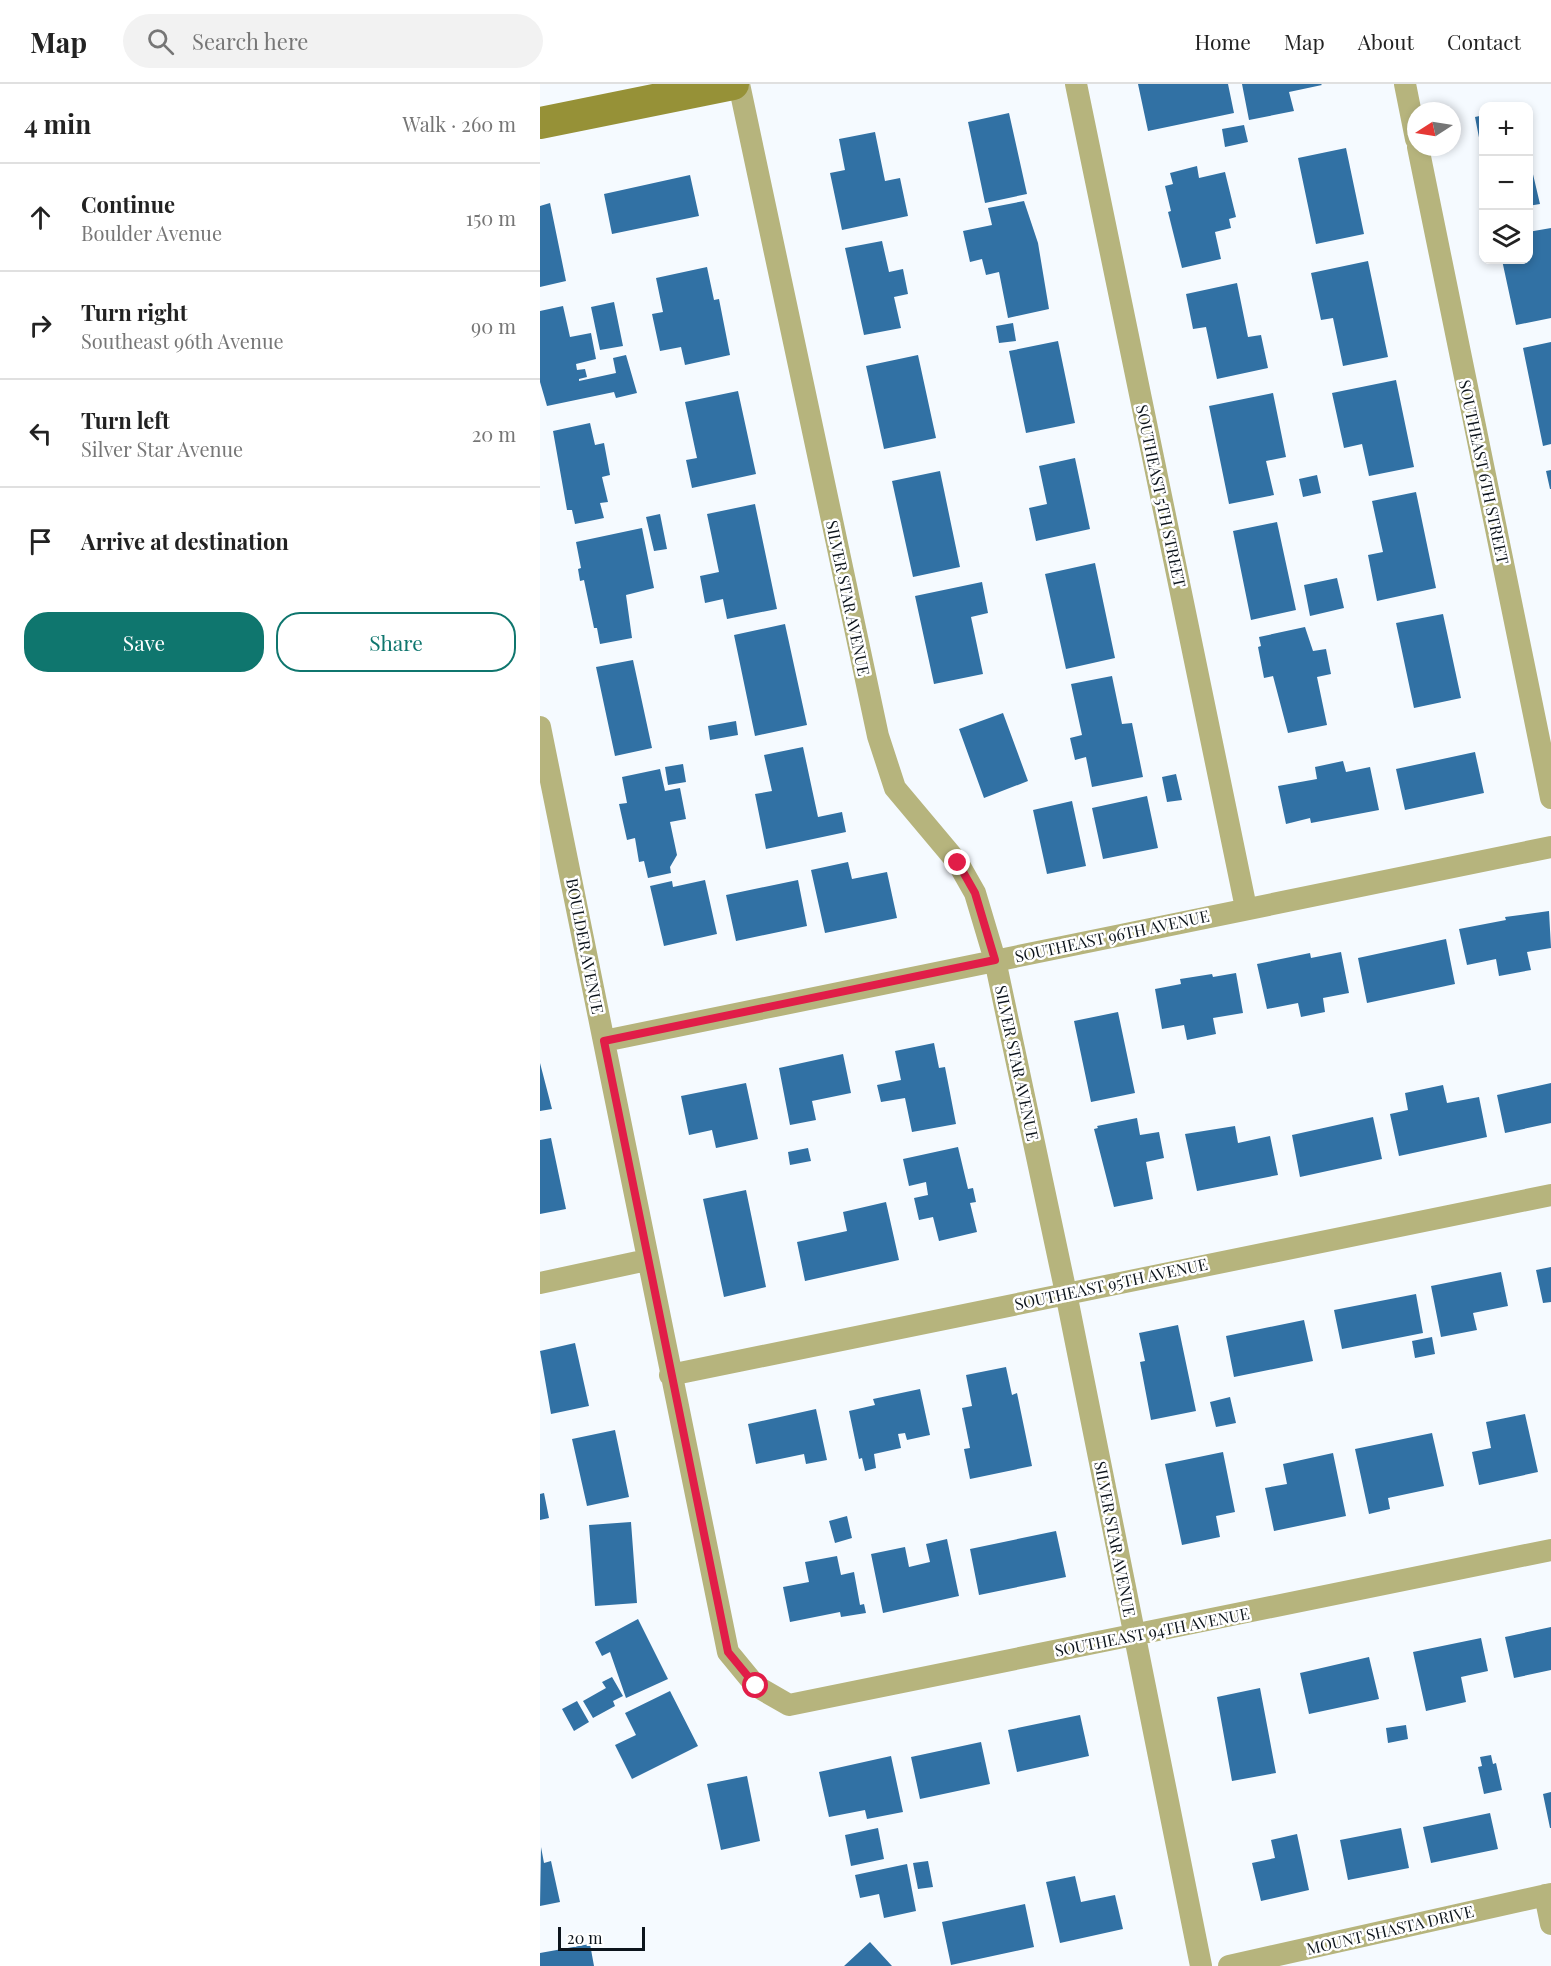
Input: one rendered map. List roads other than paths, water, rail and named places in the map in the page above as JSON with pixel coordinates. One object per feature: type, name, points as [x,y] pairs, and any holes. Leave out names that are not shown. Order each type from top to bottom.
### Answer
[{"type":"street","points":[[540,123],[734,84]]},
{"type":"street","name":"SILVER STAR AVENUE","points":[[740,84],[878,736],[895,788],[958,863],[975,893],[995,960],[1066,1293],[1201,1966]]},
{"type":"street","name":"SOUTHEAST 5TH STREET","points":[[1076,84],[1246,908]]},
{"type":"street","points":[[1405,84],[1409,102]]},
{"type":"street","name":"SOUTHEAST 6TH STREET","points":[[1420,156],[1551,798]]},
{"type":"street","name":"BOULDER AVENUE","points":[[540,727],[728,1652],[756,1686]]},
{"type":"street","name":"SOUTHEAST 96TH AVENUE","points":[[604,1041],[1551,847]]},
{"type":"street","name":"SOUTHEAST 95TH AVENUE","points":[[670,1375],[1551,1195]]},
{"type":"street","points":[[540,1283],[647,1260]]},
{"type":"street","name":"SOUTHEAST 94TH AVENUE","points":[[756,1686],[789,1705],[1551,1550]]},
{"type":"street","points":[[1548,1895],[1551,1924]]},
{"type":"street","name":"MOUNT SHASTA DRIVE","points":[[1229,1966],[1548,1895]]}]
